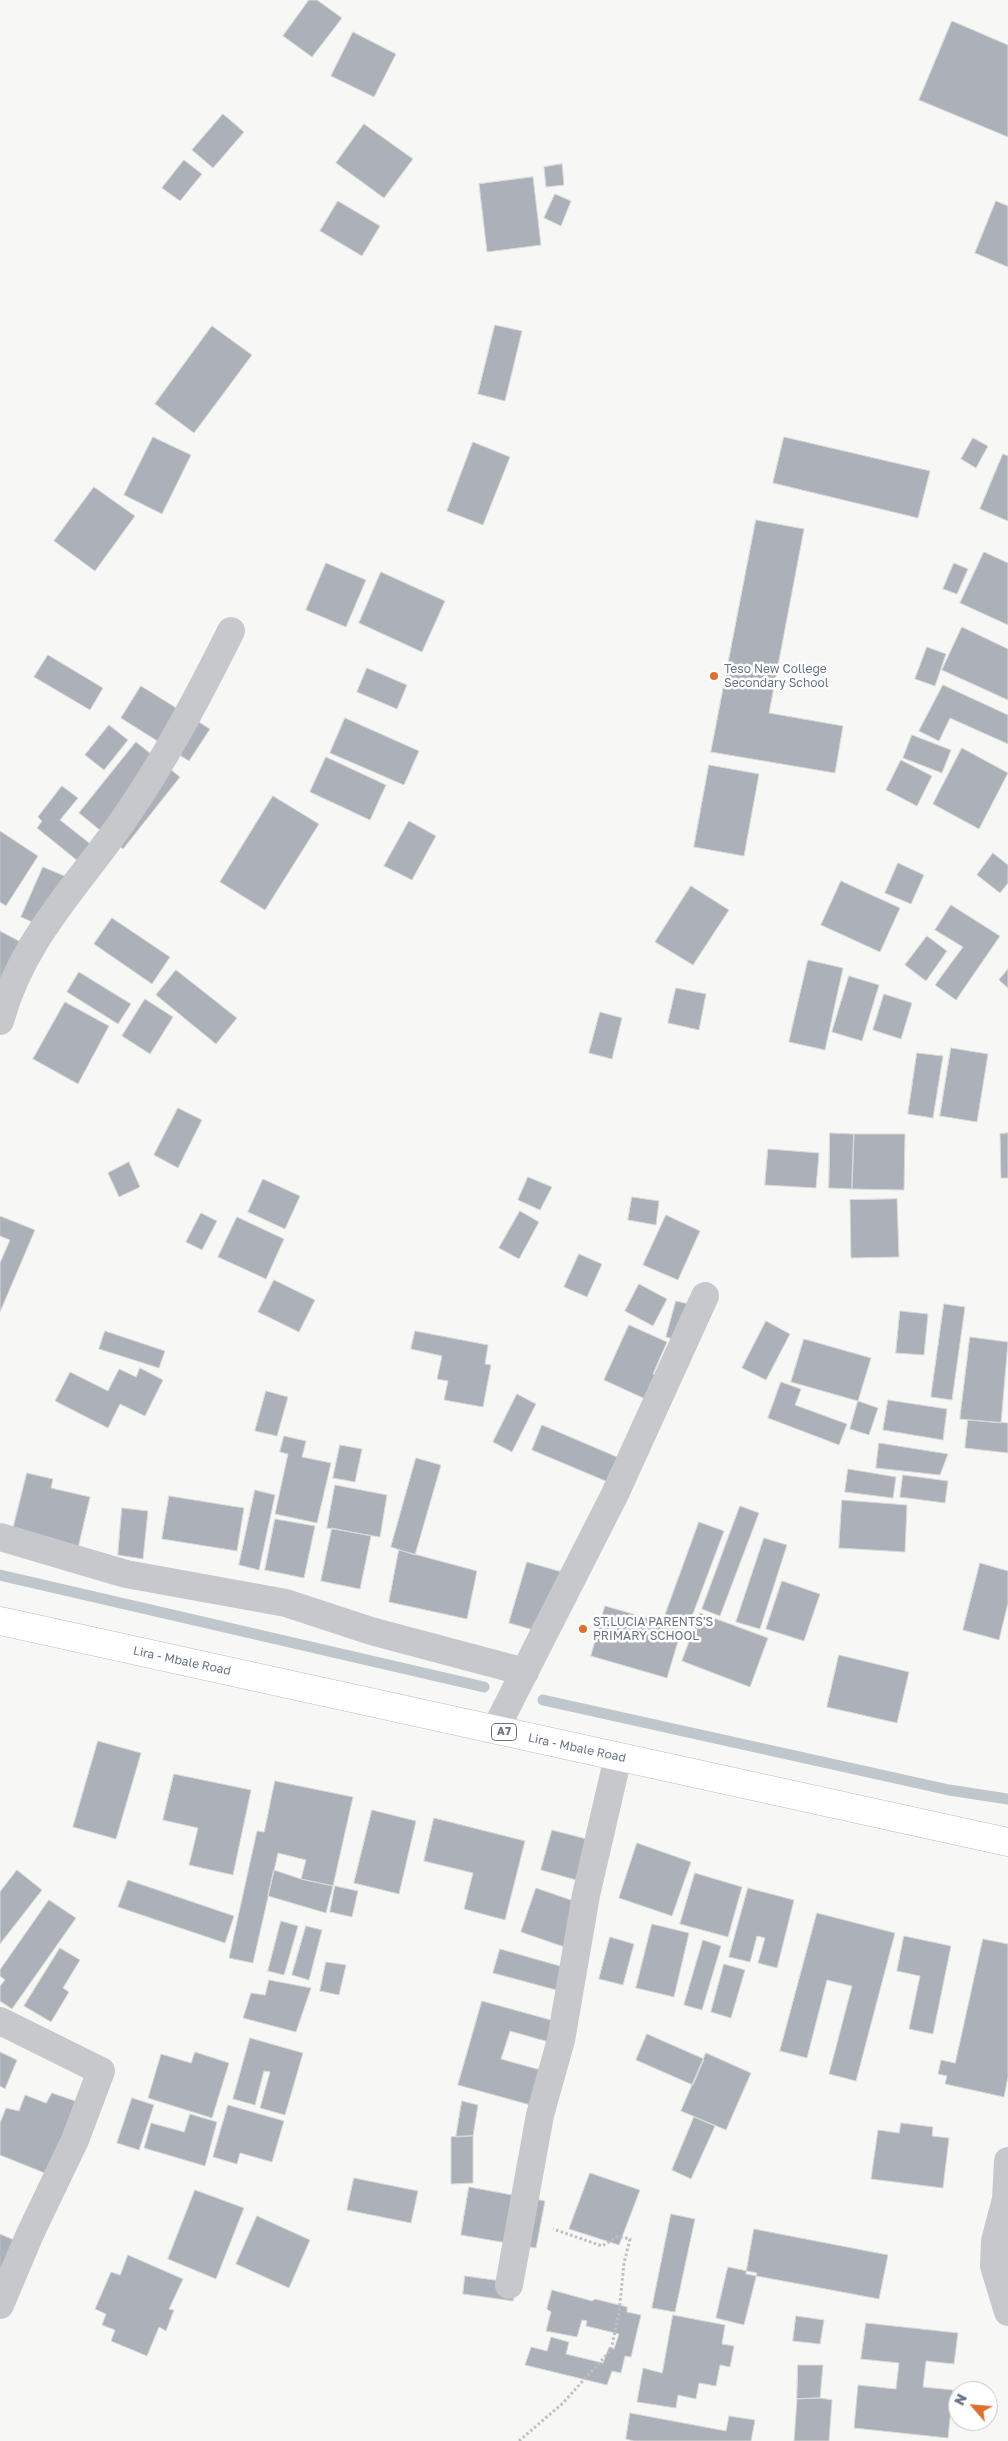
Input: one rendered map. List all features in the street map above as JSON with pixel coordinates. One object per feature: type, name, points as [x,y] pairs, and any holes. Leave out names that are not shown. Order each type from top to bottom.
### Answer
[{"type":"main road","name":"Lira - Mbale Road","points":[[0,1621],[1008,1842]]},
{"type":"street","points":[[0,1021],[14,978],[31,945],[122,822],[170,747],[231,631]]},
{"type":"street","points":[[495,1730],[615,1494],[705,1296]]},
{"type":"street","points":[[0,1537],[126,1574],[286,1603],[371,1631],[525,1672]]},
{"type":"street","points":[[509,2285],[540,2115],[563,2030],[586,1895],[618,1757]]},
{"type":"street","points":[[0,2021],[101,2071],[75,2140],[30,2234],[0,2305]]},
{"type":"street","points":[[1007,2312],[994,2266],[995,2241],[1006,2199],[1008,2161]]},
{"type":"path","points":[[519,2441],[563,2403],[611,2350],[619,2313],[624,2263],[630,2239],[618,2236],[602,2246],[539,2224],[525,2196]]},
{"type":"building","points":[[309,0],[317,0],[342,18],[312,57],[283,36]]},
{"type":"building","points":[[952,21],[1008,45],[1008,137],[919,100]]},
{"type":"building","points":[[353,32],[396,54],[374,97],[331,76]]},
{"type":"building","points":[[223,114],[244,132],[213,168],[192,150]]},
{"type":"building","points":[[364,124],[413,159],[384,198],[336,163]]},
{"type":"building","points":[[184,160],[202,174],[180,201],[162,188]]},
{"type":"building","points":[[562,164],[564,185],[546,187],[544,167]]},
{"type":"building","points":[[533,177],[541,245],[487,252],[479,184]]},
{"type":"building","points":[[555,194],[571,201],[561,226],[544,218]]},
{"type":"building","points":[[338,201],[380,226],[362,256],[320,231]]},
{"type":"building","points":[[996,201],[1008,206],[1008,267],[975,253]]},
{"type":"building","points":[[495,325],[522,331],[505,401],[478,394]]},
{"type":"building","points":[[212,326],[252,355],[194,433],[155,404]]},
{"type":"building","points":[[153,437],[191,455],[162,514],[124,495]]},
{"type":"building","points":[[784,437],[930,471],[918,518],[773,483]]},
{"type":"building","points":[[973,438],[988,446],[976,468],[961,459]]},
{"type":"building","points":[[473,442],[510,457],[483,525],[447,511]]},
{"type":"building","points":[[1003,454],[1008,456],[1008,521],[980,509]]},
{"type":"building","points":[[94,487],[135,516],[95,571],[54,541]]},
{"type":"building","points":[[756,520],[804,529],[769,713],[843,726],[835,773],[711,752]]},
{"type":"building","points":[[984,552],[1008,563],[1008,625],[960,603]]},
{"type":"building","points":[[326,563],[366,580],[346,627],[306,610]]},
{"type":"building","points":[[954,563],[968,569],[957,594],[943,589]]},
{"type":"building","points":[[381,572],[445,601],[422,652],[359,623]]},
{"type":"building","points":[[962,627],[1008,649],[1008,700],[942,670]]},
{"type":"building","points":[[927,647],[946,654],[935,686],[915,679]]},
{"type":"building","points":[[48,655],[103,688],[90,710],[34,677]]},
{"type":"building","points":[[367,668],[407,685],[397,709],[357,692]]},
{"type":"building","points":[[943,685],[1008,715],[1008,744],[950,718],[939,741],[919,731]]},
{"type":"building","points":[[141,686],[210,729],[189,761],[121,718]]},
{"type":"building","points":[[345,718],[419,751],[404,785],[330,753]]},
{"type":"building","points":[[109,725],[128,740],[104,770],[85,755]]},
{"type":"building","points":[[912,735],[951,750],[942,773],[903,758]]},
{"type":"building","points":[[136,742],[180,777],[123,849],[79,813]]},
{"type":"building","points":[[962,748],[1008,773],[979,829],[933,804]]},
{"type":"building","points":[[326,757],[386,785],[370,820],[310,792]]},
{"type":"building","points":[[901,760],[932,776],[917,806],[886,790]]},
{"type":"building","points":[[709,765],[759,774],[744,856],[694,847]]},
{"type":"building","points":[[62,786],[78,798],[60,820],[102,853],[89,870],[37,828],[42,821],[38,817]]},
{"type":"building","points":[[273,796],[319,824],[265,910],[220,882]]},
{"type":"building","points":[[409,821],[436,836],[412,880],[384,866]]},
{"type":"building","points":[[0,831],[38,856],[6,906],[0,902]]},
{"type":"building","points":[[993,853],[1008,865],[1008,883],[1000,893],[977,875]]},
{"type":"building","points":[[898,863],[924,875],[911,904],[885,893]]},
{"type":"building","points":[[43,867],[79,882],[57,933],[21,917]]},
{"type":"building","points":[[841,881],[900,908],[880,952],[821,925]]},
{"type":"building","points":[[691,886],[729,910],[693,965],[655,942]]},
{"type":"building","points":[[951,905],[1000,936],[956,1000],[935,985],[963,947],[935,930]]},
{"type":"building","points":[[112,918],[170,957],[152,984],[94,944]]},
{"type":"building","points":[[0,931],[34,949],[0,1011]]},
{"type":"building","points":[[927,936],[947,951],[926,981],[905,965]]},
{"type":"building","points":[[808,960],[843,968],[825,1050],[789,1042]]},
{"type":"building","points":[[1008,969],[1008,988],[999,980]]},
{"type":"building","points":[[176,970],[237,1018],[216,1044],[156,995]]},
{"type":"building","points":[[79,972],[131,1004],[118,1024],[67,992]]},
{"type":"building","points":[[849,976],[879,985],[862,1041],[832,1032]]},
{"type":"building","points":[[676,988],[706,994],[699,1030],[668,1023]]},
{"type":"building","points":[[884,994],[912,1003],[901,1039],[873,1030]]},
{"type":"building","points":[[145,999],[173,1017],[150,1054],[122,1036]]},
{"type":"building","points":[[65,1002],[109,1026],[78,1084],[33,1059]]},
{"type":"building","points":[[600,1012],[622,1018],[612,1059],[589,1053]]},
{"type":"building","points":[[951,1048],[988,1054],[977,1122],[940,1116]]},
{"type":"building","points":[[917,1053],[943,1056],[933,1118],[908,1114]]},
{"type":"building","points":[[178,1108],[202,1120],[178,1168],[154,1155]]},
{"type":"building","points":[[830,1133],[854,1134],[852,1189],[829,1188]]},
{"type":"building","points":[[1008,1133],[1008,1178],[1001,1178],[1000,1134]]},
{"type":"building","points":[[854,1134],[905,1134],[904,1190],[852,1189]]},
{"type":"building","points":[[768,1149],[819,1153],[816,1188],[765,1185]]},
{"type":"building","points":[[129,1162],[140,1187],[119,1197],[108,1173]]},
{"type":"building","points":[[528,1177],[552,1187],[540,1210],[518,1200]]},
{"type":"building","points":[[263,1179],[300,1196],[285,1229],[248,1212]]},
{"type":"building","points":[[632,1197],[659,1201],[656,1225],[628,1220]]},
{"type":"building","points":[[897,1199],[899,1257],[851,1258],[850,1200]]},
{"type":"building","points":[[520,1211],[539,1222],[519,1259],[499,1248]]},
{"type":"building","points":[[201,1213],[217,1221],[202,1250],[186,1242]]},
{"type":"building","points":[[666,1215],[700,1231],[678,1280],[643,1265]]},
{"type":"building","points":[[0,1216],[35,1230],[0,1312],[0,1263],[10,1240],[0,1236]]},
{"type":"building","points":[[237,1217],[284,1239],[266,1279],[218,1257]]},
{"type":"building","points":[[579,1254],[602,1264],[587,1297],[564,1287]]},
{"type":"building","points":[[274,1280],[315,1300],[299,1332],[258,1312]]},
{"type":"building","points":[[639,1284],[667,1299],[653,1326],[625,1311]]},
{"type":"building","points":[[676,1301],[693,1305],[683,1342],[666,1337]]},
{"type":"building","points":[[944,1304],[965,1307],[952,1400],[931,1397]]},
{"type":"building","points":[[900,1311],[928,1314],[924,1355],[896,1353]]},
{"type":"building","points":[[766,1321],[790,1334],[766,1380],[742,1368]]},
{"type":"building","points":[[629,1325],[667,1342],[653,1374],[665,1379],[654,1403],[604,1380]]},
{"type":"building","points":[[105,1331],[165,1351],[159,1368],[99,1349]]},
{"type":"building","points":[[415,1331],[488,1345],[485,1364],[491,1365],[483,1407],[444,1400],[448,1381],[437,1379],[442,1356],[411,1349]]},
{"type":"building","points":[[970,1337],[1008,1342],[1001,1423],[960,1419]]},
{"type":"building","points":[[804,1339],[871,1358],[858,1401],[791,1382]]},
{"type":"building","points":[[140,1368],[163,1380],[145,1416],[120,1404],[108,1428],[55,1401],[70,1372],[108,1391],[119,1369],[136,1377]]},
{"type":"building","points":[[781,1382],[801,1389],[795,1405],[847,1424],[839,1445],[768,1418]]},
{"type":"building","points":[[266,1391],[288,1397],[277,1436],[255,1431]]},
{"type":"building","points":[[517,1394],[536,1404],[512,1452],[493,1442]]},
{"type":"building","points":[[888,1400],[947,1409],[943,1440],[883,1430]]},
{"type":"building","points":[[858,1401],[878,1408],[869,1435],[850,1429]]},
{"type":"building","points":[[968,1420],[1008,1423],[1008,1453],[965,1448]]},
{"type":"building","points":[[542,1425],[638,1466],[627,1490],[532,1450]]},
{"type":"building","points":[[284,1436],[306,1441],[302,1457],[331,1463],[317,1523],[275,1514],[288,1454],[280,1452]]},
{"type":"building","points":[[879,1443],[948,1454],[940,1475],[876,1468]]},
{"type":"building","points":[[340,1445],[362,1449],[355,1482],[333,1478]]},
{"type":"building","points":[[416,1458],[441,1465],[415,1555],[391,1547]]},
{"type":"building","points":[[848,1469],[896,1477],[893,1498],[845,1492]]},
{"type":"building","points":[[27,1473],[53,1479],[51,1488],[90,1497],[78,1548],[12,1533]]},
{"type":"building","points":[[903,1475],[948,1481],[945,1503],[900,1497]]},
{"type":"building","points":[[335,1485],[387,1495],[380,1537],[327,1528]]},
{"type":"building","points":[[255,1490],[275,1495],[259,1570],[239,1565]]},
{"type":"building","points":[[169,1496],[244,1508],[237,1551],[162,1539]]},
{"type":"building","points":[[842,1500],[907,1505],[905,1552],[839,1548]]},
{"type":"building","points":[[740,1506],[759,1513],[720,1616],[702,1609]]},
{"type":"building","points":[[122,1508],[148,1511],[143,1559],[118,1555]]},
{"type":"building","points":[[275,1519],[315,1526],[304,1578],[265,1570]]},
{"type":"building","points":[[699,1522],[724,1531],[688,1627],[664,1618]]},
{"type":"building","points":[[332,1528],[371,1536],[360,1589],[321,1581]]},
{"type":"building","points":[[764,1538],[787,1545],[760,1629],[736,1622]]},
{"type":"building","points":[[399,1550],[477,1571],[467,1619],[389,1602]]},
{"type":"building","points":[[527,1562],[569,1574],[551,1635],[509,1623]]},
{"type":"building","points":[[980,1563],[1008,1571],[1008,1603],[999,1640],[963,1630]]},
{"type":"building","points":[[782,1581],[820,1594],[804,1641],[766,1629]]},
{"type":"building","points":[[605,1606],[682,1628],[667,1678],[591,1656]]},
{"type":"building","points":[[700,1613],[768,1638],[750,1687],[682,1661]]},
{"type":"building","points":[[839,1655],[909,1672],[897,1723],[827,1707]]},
{"type":"building","points":[[98,1741],[141,1753],[116,1839],[73,1827]]},
{"type":"building","points":[[174,1774],[251,1790],[233,1875],[189,1865],[198,1828],[163,1820]]},
{"type":"building","points":[[275,1781],[353,1797],[333,1886],[301,1879],[306,1860],[278,1853],[253,1963],[229,1958],[257,1831],[264,1832]]},
{"type":"building","points":[[372,1810],[416,1821],[399,1894],[354,1883]]},
{"type":"building","points":[[434,1818],[525,1841],[505,1920],[464,1909],[473,1873],[424,1861]]},
{"type":"building","points":[[552,1830],[598,1842],[587,1883],[541,1870]]},
{"type":"building","points":[[637,1843],[691,1862],[672,1916],[619,1898]]},
{"type":"building","points":[[17,1870],[42,1890],[0,1944],[0,1892]]},
{"type":"building","points":[[274,1870],[301,1879],[333,1886],[326,1913],[268,1896]]},
{"type":"building","points":[[695,1873],[742,1887],[728,1937],[680,1924]]},
{"type":"building","points":[[128,1880],[234,1916],[225,1943],[118,1907]]},
{"type":"building","points":[[335,1886],[358,1891],[352,1917],[330,1912]]},
{"type":"building","points":[[536,1888],[591,1907],[576,1951],[521,1932]]},
{"type":"building","points":[[748,1888],[794,1900],[777,1968],[758,1963],[765,1938],[757,1936],[750,1962],[729,1957]]},
{"type":"building","points":[[49,1900],[76,1918],[12,2009],[0,2001],[0,1986],[5,1980],[0,1976],[0,1970]]},
{"type":"building","points":[[817,1913],[895,1933],[856,2081],[829,2074],[852,1986],[827,1980],[807,2058],[780,2051]]},
{"type":"building","points":[[281,1921],[298,1926],[284,1975],[268,1971]]},
{"type":"building","points":[[652,1924],[689,1933],[674,1997],[636,1988]]},
{"type":"building","points":[[306,1926],[322,1930],[309,1980],[292,1975]]},
{"type":"building","points":[[904,1936],[951,1946],[933,2034],[909,2029],[920,1976],[897,1971]]},
{"type":"building","points":[[610,1937],[634,1944],[623,1985],[599,1979]]},
{"type":"building","points":[[983,1939],[1008,1944],[1008,2077],[1004,2097],[945,2084],[947,2076],[938,2074],[941,2060],[955,2063]]},
{"type":"building","points":[[703,1940],[721,1946],[702,2010],[684,2005]]},
{"type":"building","points":[[60,1948],[80,1960],[63,1988],[69,1992],[51,2022],[24,2006]]},
{"type":"building","points":[[500,1949],[581,1972],[575,1995],[493,1973]]},
{"type":"building","points":[[326,1962],[346,1965],[339,1995],[320,1991]]},
{"type":"building","points":[[724,1964],[745,1970],[731,2018],[711,2012]]},
{"type":"building","points":[[269,1980],[311,1988],[296,2032],[243,2018],[251,1993],[265,1995]]},
{"type":"building","points":[[482,2001],[569,2025],[563,2046],[510,2031],[501,2059],[555,2074],[545,2109],[458,2085]]},
{"type":"building","points":[[647,2034],[704,2059],[693,2085],[636,2060]]},
{"type":"building","points":[[250,2038],[303,2053],[285,2115],[260,2108],[270,2072],[264,2071],[255,2105],[233,2099]]},
{"type":"building","points":[[0,2052],[17,2060],[5,2089],[0,2086]]},
{"type":"building","points":[[195,2052],[229,2063],[212,2118],[148,2098],[161,2054],[191,2063]]},
{"type":"building","points":[[706,2053],[751,2073],[726,2130],[681,2111]]},
{"type":"building","points":[[52,2093],[81,2103],[57,2178],[0,2155],[0,2123],[6,2108],[19,2111],[25,2095],[46,2103]]},
{"type":"building","points":[[132,2098],[154,2105],[139,2150],[117,2143]]},
{"type":"building","points":[[462,2101],[478,2105],[473,2136],[456,2137]]},
{"type":"building","points":[[228,2105],[284,2121],[272,2162],[240,2153],[237,2164],[213,2157]]},
{"type":"building","points":[[190,2114],[217,2122],[205,2166],[144,2148],[151,2123],[184,2132]]},
{"type":"building","points":[[694,2117],[715,2126],[691,2179],[672,2170]]},
{"type":"building","points":[[901,2123],[933,2127],[932,2136],[949,2138],[943,2188],[871,2179],[878,2130],[899,2133]]},
{"type":"building","points":[[473,2136],[473,2183],[451,2184],[451,2137]]},
{"type":"building","points":[[590,2173],[640,2190],[619,2245],[569,2229]]},
{"type":"building","points":[[354,2178],[418,2191],[411,2223],[347,2210]]},
{"type":"building","points":[[469,2187],[545,2201],[536,2248],[461,2235]]},
{"type":"building","points":[[195,2190],[244,2208],[216,2279],[168,2259]]},
{"type":"building","points":[[671,2214],[695,2219],[675,2312],[652,2308]]},
{"type":"building","points":[[257,2216],[310,2240],[289,2288],[236,2264]]},
{"type":"building","points":[[754,2229],[888,2255],[879,2299],[746,2274]]},
{"type":"building","points":[[0,2234],[33,2248],[0,2288]]},
{"type":"building","points":[[128,2255],[183,2279],[169,2309],[174,2310],[166,2331],[159,2327],[147,2356],[111,2341],[115,2330],[102,2325],[106,2314],[95,2309],[111,2272],[120,2275]]},
{"type":"building","points":[[728,2267],[757,2273],[744,2325],[716,2318]]},
{"type":"building","points":[[465,2276],[516,2283],[513,2301],[463,2294]]},
{"type":"building","points":[[552,2290],[592,2301],[595,2299],[627,2307],[627,2312],[641,2315],[631,2357],[625,2356],[621,2373],[612,2371],[607,2385],[525,2365],[531,2347],[547,2351],[551,2337],[569,2342],[566,2354],[603,2363],[609,2347],[614,2349],[619,2334],[586,2326],[587,2321],[582,2320],[577,2337],[546,2331],[551,2312],[547,2309]]},
{"type":"building","points":[[673,2315],[725,2325],[722,2344],[734,2346],[730,2367],[720,2365],[716,2386],[699,2383],[696,2399],[678,2395],[676,2408],[637,2402],[643,2368],[662,2373]]},
{"type":"building","points":[[796,2316],[824,2320],[820,2344],[793,2341]]},
{"type":"building","points":[[866,2323],[958,2333],[954,2364],[926,2361],[923,2387],[948,2390],[948,2438],[854,2428],[858,2385],[896,2389],[899,2363],[861,2359]]},
{"type":"building","points":[[798,2365],[823,2365],[820,2398],[797,2399]]},
{"type":"building","points":[[820,2398],[832,2400],[829,2441],[794,2441],[797,2399]]},
{"type":"building","points":[[630,2413],[726,2431],[729,2416],[755,2420],[751,2441],[634,2441],[626,2439]]},
{"type":"waterway","points":[[0,1575],[484,1687]]},
{"type":"waterway","points":[[543,1700],[949,1790],[1008,1799]]},
{"type":"place","name":"Teso New College Secondary School","points":[[714,676]]},
{"type":"place","name":"ST.LUCIA PARENTS'S PRIMARY SCHOOL","points":[[583,1629]]}]
